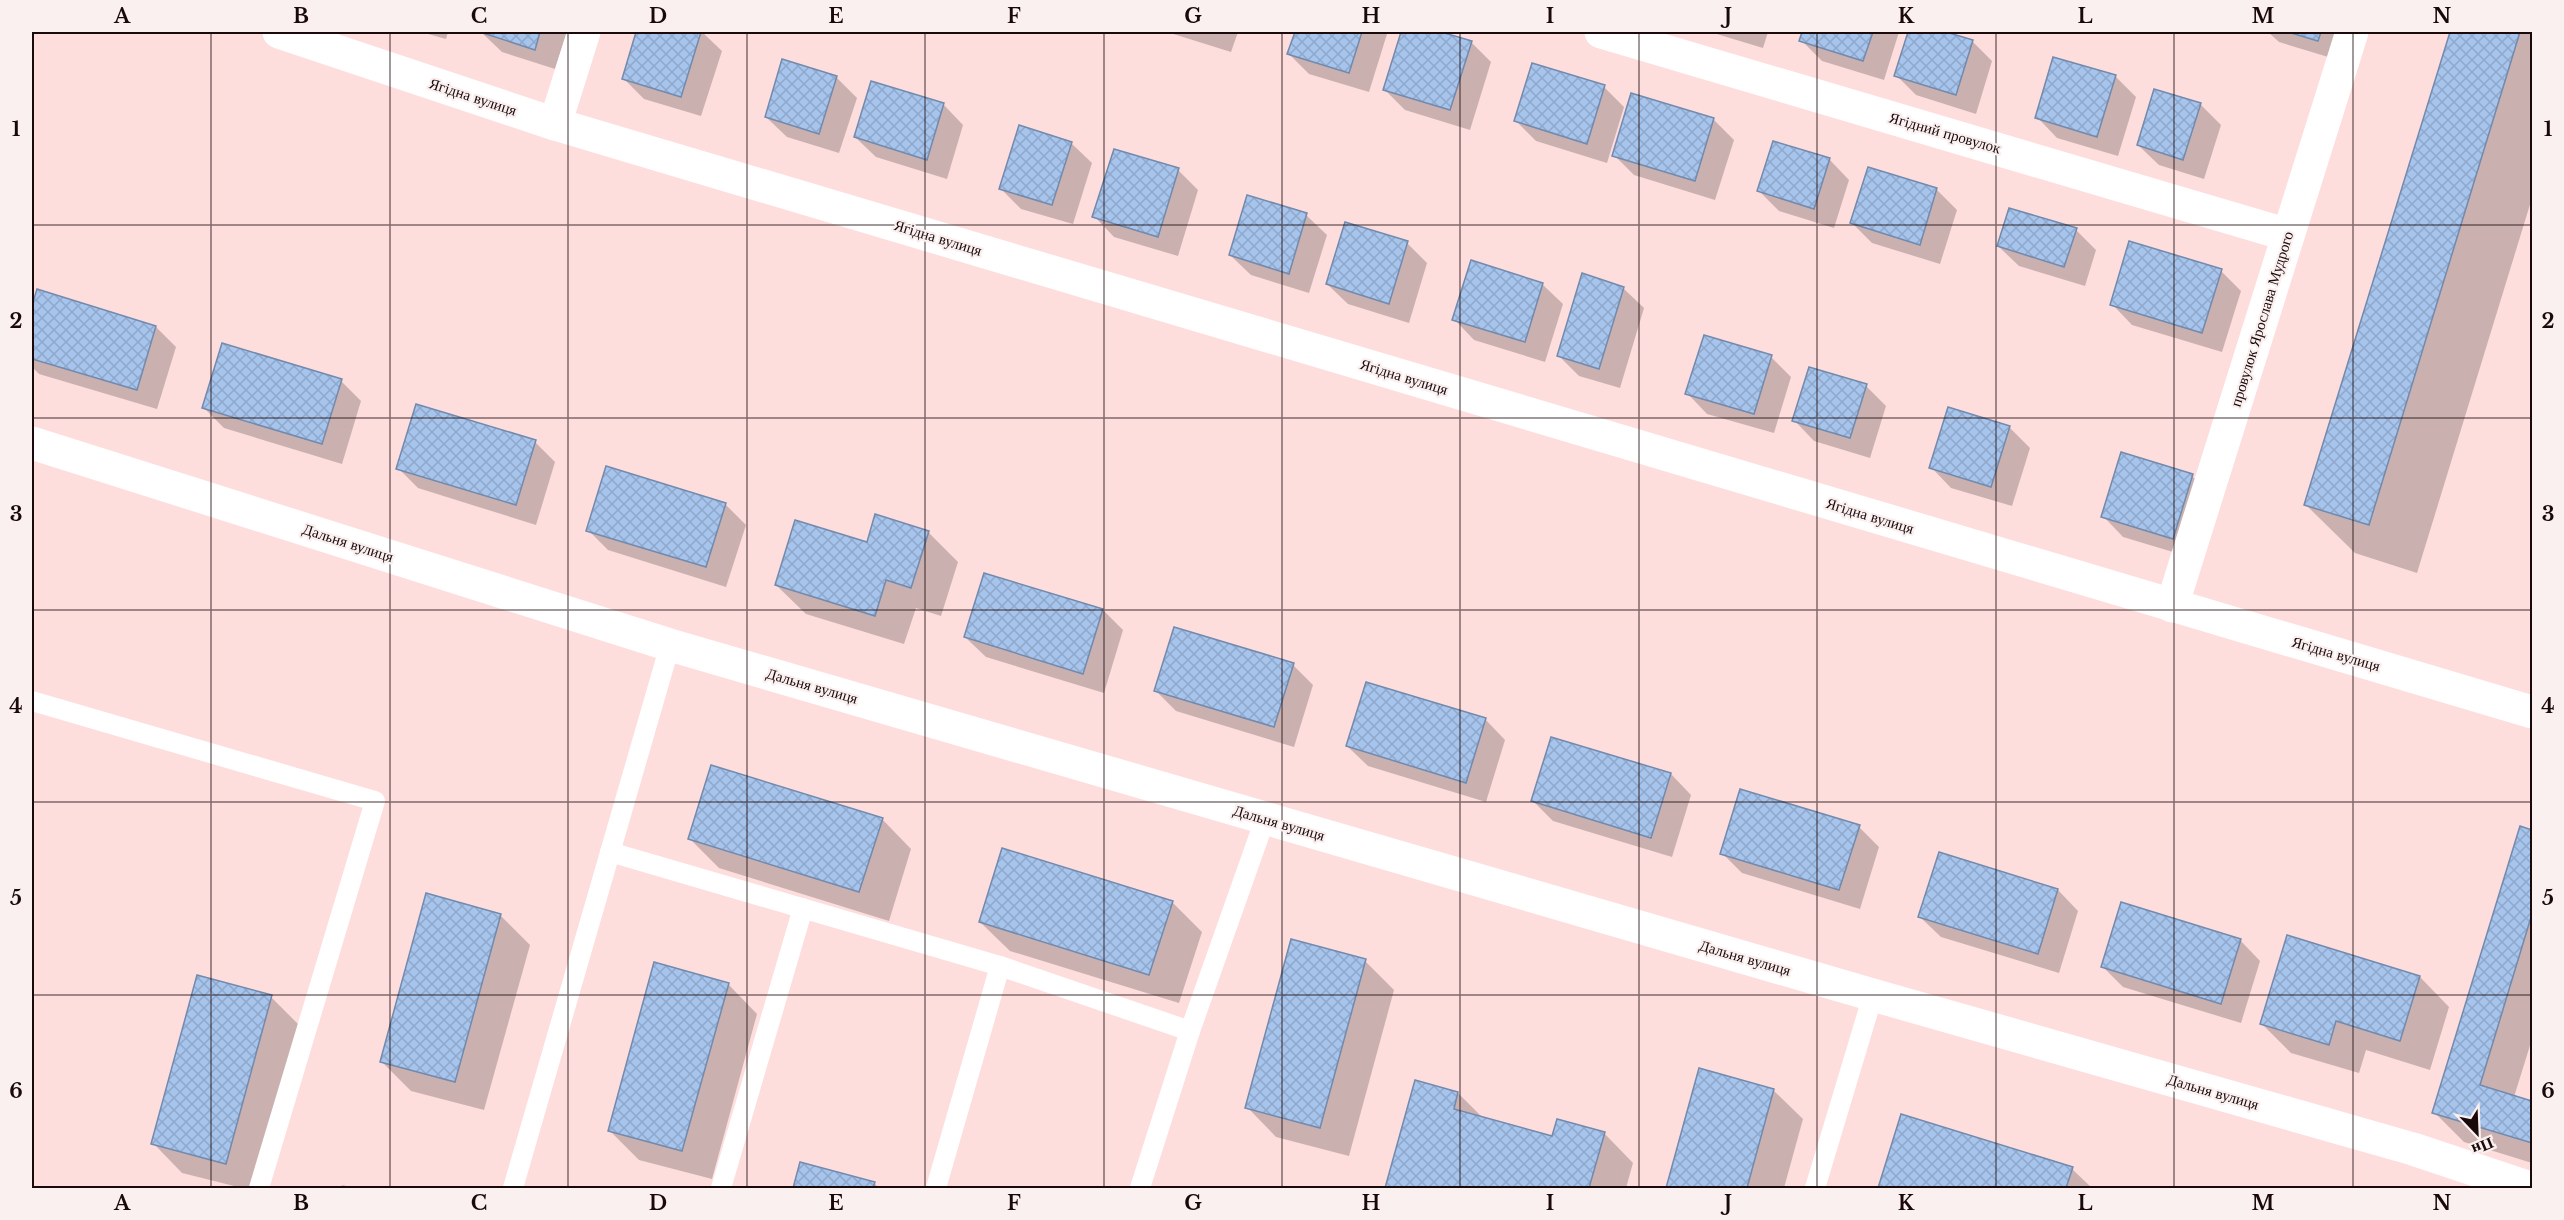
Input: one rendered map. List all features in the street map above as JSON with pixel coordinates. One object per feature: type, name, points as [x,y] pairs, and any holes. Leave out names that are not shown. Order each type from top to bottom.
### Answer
[{"type":"street","name":"Ягідна вулиця","points":[[279,32],[555,124],[2532,712]]},
{"type":"street","points":[[555,124],[584,32]]},
{"type":"street","name":"Ягідний провулок","points":[[1601,32],[2288,235]]},
{"type":"street","name":"провулок Ярослава Мудрого","points":[[2172,606],[2352,32]]},
{"type":"street","name":"Дальня вулиця","points":[[32,443],[670,645],[1873,995],[2413,1149],[2497,1184],[2530,1188]]},
{"type":"lane","points":[[513,1188],[670,645]]},
{"type":"lane","points":[[32,701],[375,801],[260,1188]]},
{"type":"lane","points":[[1140,1188],[1190,1030],[1265,819]]},
{"type":"lane","points":[[610,852],[1000,966],[1190,1030]]},
{"type":"lane","points":[[721,1188],[803,908]]},
{"type":"lane","points":[[936,1188],[1000,966]]},
{"type":"lane","points":[[1815,1188],[1873,995]]},
{"type":"building","points":[[480,32],[540,32],[535,50]]},
{"type":"building","points":[[636,32],[701,32],[681,97],[622,79]]},
{"type":"building","points":[[1295,32],[1362,32],[1349,73],[1287,54]]},
{"type":"building","points":[[1401,32],[1441,32],[1472,41],[1450,110],[1383,90]]},
{"type":"building","points":[[1802,32],[1873,32],[1863,61],[1799,41]]},
{"type":"building","points":[[1908,32],[1946,32],[1973,40],[1956,95],[1894,76]]},
{"type":"building","points":[[2288,32],[2321,32],[2318,41]]},
{"type":"building","points":[[2450,32],[2520,32],[2369,525],[2304,505]]},
{"type":"building","points":[[2053,57],[2116,75],[2097,137],[2035,118]]},
{"type":"building","points":[[782,59],[837,76],[819,134],[765,117]]},
{"type":"building","points":[[1532,63],[1605,85],[1587,144],[1514,121]]},
{"type":"building","points":[[871,81],[944,103],[927,160],[854,137]]},
{"type":"building","points":[[2154,89],[2201,103],[2183,160],[2137,145]]},
{"type":"building","points":[[1631,93],[1714,118],[1695,181],[1612,156]]},
{"type":"building","points":[[1019,125],[1072,142],[1052,205],[999,189]]},
{"type":"building","points":[[1773,141],[1830,158],[1814,209],[1757,191]]},
{"type":"building","points":[[1114,149],[1179,168],[1158,237],[1092,217]]},
{"type":"building","points":[[1868,167],[1937,188],[1920,245],[1850,223]]},
{"type":"building","points":[[1247,195],[1307,213],[1289,274],[1229,255]]},
{"type":"building","points":[[2009,208],[2077,228],[2064,267],[1997,246]]},
{"type":"building","points":[[1345,222],[1408,241],[1389,304],[1326,284]]},
{"type":"building","points":[[2129,241],[2222,269],[2202,333],[2110,305]]},
{"type":"building","points":[[1471,260],[1543,283],[1525,342],[1452,320]]},
{"type":"building","points":[[1582,273],[1624,287],[1599,369],[1557,356]]},
{"type":"building","points":[[37,289],[156,326],[137,390],[32,359],[32,305]]},
{"type":"building","points":[[1704,335],[1772,355],[1754,414],[1685,394]]},
{"type":"building","points":[[222,343],[342,379],[322,444],[202,408]]},
{"type":"building","points":[[1809,367],[1867,384],[1850,438],[1792,421]]},
{"type":"building","points":[[416,404],[536,440],[516,505],[396,469]]},
{"type":"building","points":[[1948,407],[2010,426],[1991,487],[1929,468]]},
{"type":"building","points":[[2121,452],[2193,474],[2173,539],[2101,517]]},
{"type":"building","points":[[606,466],[726,503],[706,567],[586,531]]},
{"type":"building","points":[[875,514],[929,531],[911,588],[886,580],[875,616],[775,585],[795,520],[867,542]]},
{"type":"building","points":[[984,573],[1103,609],[1083,674],[964,637]]},
{"type":"building","points":[[1174,627],[1294,663],[1274,727],[1154,691]]},
{"type":"building","points":[[1366,682],[1486,718],[1466,783],[1346,746]]},
{"type":"building","points":[[1551,737],[1671,773],[1651,838],[1531,801]]},
{"type":"building","points":[[711,765],[883,818],[859,892],[688,839]]},
{"type":"building","points":[[1740,789],[1860,825],[1839,890],[1720,854]]},
{"type":"building","points":[[2520,826],[2532,830],[2532,914],[2480,1085],[2532,1101],[2532,1143],[2432,1113]]},
{"type":"building","points":[[1002,848],[1173,901],[1149,975],[979,922]]},
{"type":"building","points":[[1939,852],[2058,889],[2038,954],[1918,917]]},
{"type":"building","points":[[426,893],[501,914],[455,1082],[380,1062]]},
{"type":"building","points":[[2121,902],[2241,939],[2221,1004],[2101,967]]},
{"type":"building","points":[[2287,935],[2420,976],[2400,1041],[2336,1021],[2329,1045],[2260,1024]]},
{"type":"building","points":[[1291,939],[1366,959],[1320,1128],[1245,1108]]},
{"type":"building","points":[[654,962],[729,983],[682,1151],[608,1131]]},
{"type":"building","points":[[197,975],[272,995],[226,1164],[151,1144]]},
{"type":"building","points":[[1699,1068],[1774,1089],[1747,1188],[1666,1188]]},
{"type":"building","points":[[1415,1080],[1458,1092],[1454,1109],[1552,1136],[1557,1119],[1605,1132],[1589,1188],[1385,1188]]},
{"type":"building","points":[[1901,1114],[2073,1167],[2066,1188],[1878,1188]]},
{"type":"building","points":[[800,1162],[875,1182],[873,1188],[793,1188]]}]
